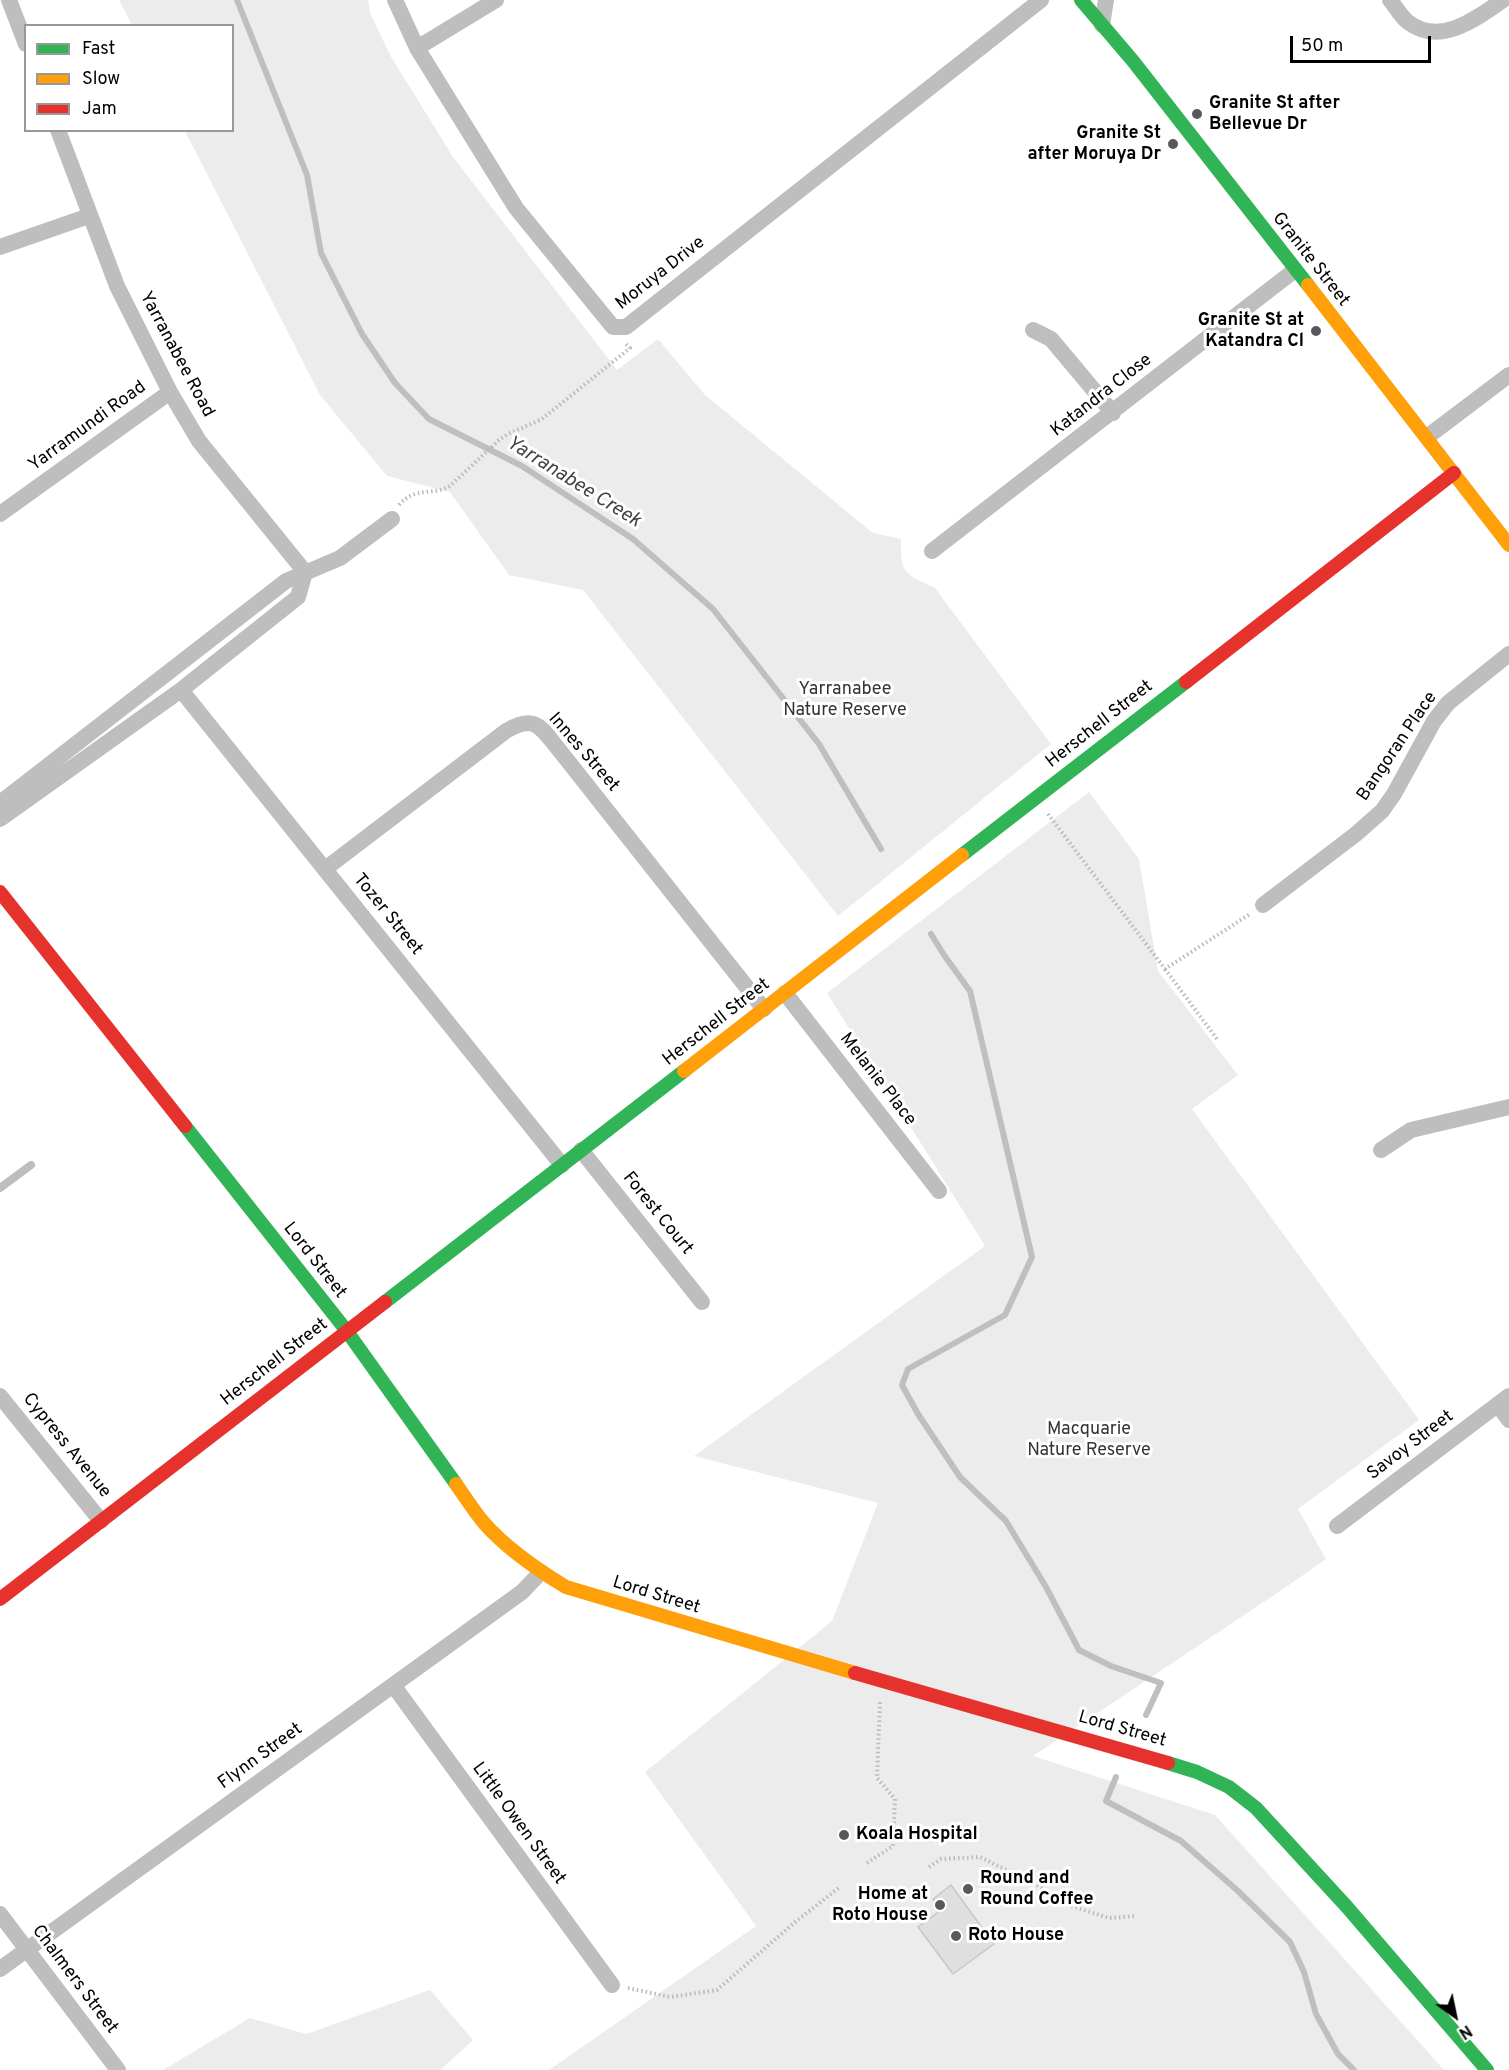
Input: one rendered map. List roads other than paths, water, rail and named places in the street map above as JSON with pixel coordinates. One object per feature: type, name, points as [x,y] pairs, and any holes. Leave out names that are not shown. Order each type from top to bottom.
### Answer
[{"type":"street","points":[[9,0],[24,39]]},
{"type":"street","name":"Moruya Drive","points":[[395,0],[417,48],[516,208],[613,327],[626,327],[1041,0]]},
{"type":"street","points":[[417,48],[496,0]]},
{"type":"street","name":"Granite Street","points":[[1082,0],[1133,61],[1509,545]]},
{"type":"street","points":[[1102,25],[1106,0]]},
{"type":"street","points":[[1390,0],[1408,22],[1432,33],[1466,25],[1503,0]]},
{"type":"street","name":"Yarranabee Road","points":[[59,132],[117,286],[170,392],[199,441],[304,572]]},
{"type":"street","points":[[0,247],[89,216]]},
{"type":"street","name":"Katandra Close","points":[[932,551],[1295,270]]},
{"type":"street","points":[[1032,330],[1051,339],[1113,413]]},
{"type":"street","points":[[1427,437],[1509,375]]},
{"type":"street","name":"Yarramundi Road","points":[[0,514],[170,392]]},
{"type":"street","name":"Herschell Street","points":[[0,1599],[765,1009],[1454,473]]},
{"type":"street","points":[[0,803],[286,581],[340,558],[392,519]]},
{"type":"street","points":[[0,819],[181,690],[298,597],[304,572]]},
{"type":"street","name":"Bangoran Place","points":[[1263,905],[1356,834],[1382,811],[1394,794],[1434,721],[1448,703],[1509,654]]},
{"type":"street","name":"Tozer Street","points":[[181,690],[562,1165]]},
{"type":"street","name":"Innes Street","points":[[325,869],[506,730],[520,722],[532,722],[560,751],[765,1009]]},
{"type":"street","name":"Lord Street","points":[[0,892],[346,1330],[484,1523],[514,1552],[566,1587],[882,1681],[1136,1752],[1197,1772],[1229,1787],[1256,1808],[1347,1907],[1487,2070]]},
{"type":"street","name":"Melanie Place","points":[[785,993],[939,1191]]},
{"type":"street","points":[[1381,1150],[1411,1130],[1509,1107]]},
{"type":"street","name":"Forest Court","points":[[581,1150],[702,1302]]},
{"type":"street","name":"Cypress Avenue","points":[[0,1395],[101,1521]]},
{"type":"street","points":[[1503,1400],[1509,1420]]},
{"type":"street","name":"Savoy Street","points":[[1337,1526],[1503,1400]]},
{"type":"street","name":"Flynn Street","points":[[0,1969],[522,1592],[541,1572]]},
{"type":"street","name":"Little Owen Street","points":[[393,1685],[612,1985]]},
{"type":"street","name":"Chalmers Street","points":[[0,1914],[118,2070]]},
{"type":"lane","points":[[0,1188],[31,1165]]},
{"type":"waterway","name":"Yarranabee Creek","points":[[237,0],[307,175],[321,253],[362,334],[395,383],[429,419],[522,466],[633,539],[713,609],[819,744],[881,849]]},
{"type":"waterway","points":[[931,934],[970,991],[1032,1257],[1005,1315],[908,1369],[902,1385],[918,1414],[960,1477],[1006,1521],[1046,1587],[1079,1650],[1111,1666],[1161,1683],[1146,1715]]},
{"type":"waterway","points":[[1116,1777],[1106,1801],[1181,1841],[1238,1891],[1290,1942],[1304,1972],[1316,2014],[1338,2054],[1354,2070]]},
{"type":"place","name":"Granite St after Bellevue Dr","points":[[1197,114]]},
{"type":"place","name":"Granite St after Moruya Dr","points":[[1173,144]]},
{"type":"place","name":"Granite St at Katandra Cl","points":[[1316,331]]},
{"type":"place","name":"Koala Hospital","points":[[844,1835]]},
{"type":"place","name":"Round and Round Coffee","points":[[968,1889]]},
{"type":"place","name":"Home at Roto House","points":[[940,1905]]},
{"type":"place","name":"Roto House","points":[[956,1936]]},
{"type":"park label","name":"Yarranabee Nature Reserve","points":[[845,700]]},
{"type":"park label","name":"Macquarie Nature Reserve","points":[[1089,1440]]}]
